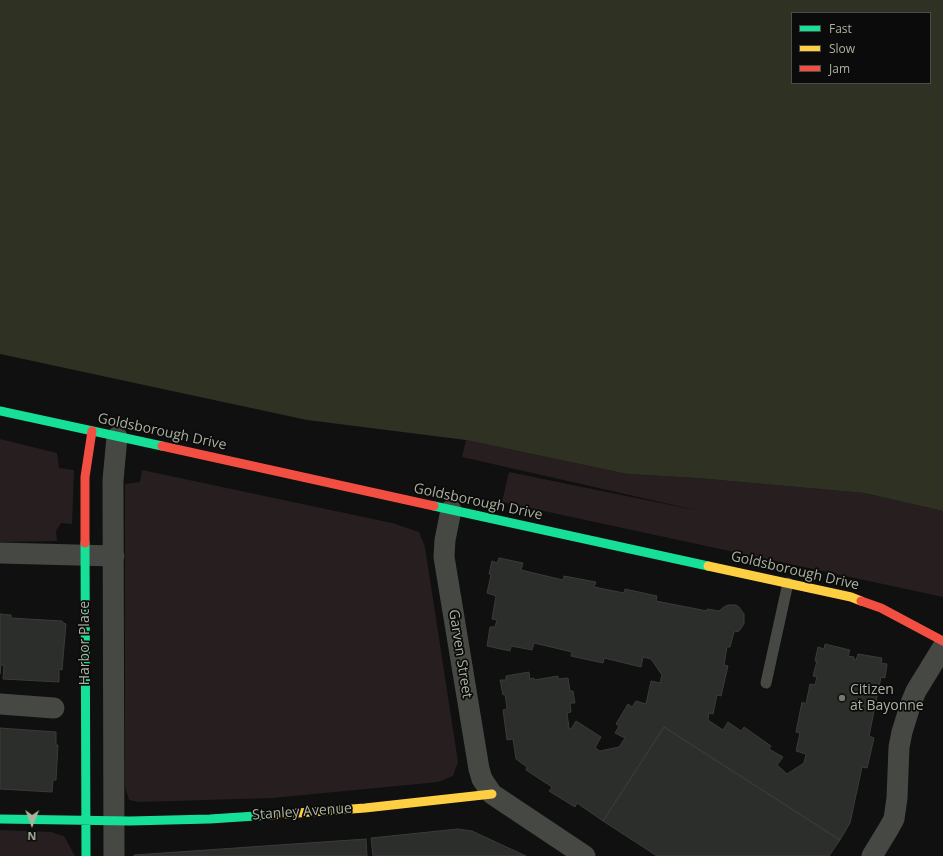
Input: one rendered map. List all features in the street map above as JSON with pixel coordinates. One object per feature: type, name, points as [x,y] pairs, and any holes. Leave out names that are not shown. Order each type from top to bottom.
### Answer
[{"type":"street","name":"Goldsborough Drive","points":[[0,411],[851,597],[899,616],[943,641]]},
{"type":"street","name":"Harbor Place","points":[[86,856],[85,477],[92,431]]},
{"type":"street","name":"Harbor Place","points":[[114,856],[113,480],[117,437]]},
{"type":"street","name":"Garven Street","points":[[451,510],[445,540],[444,557],[479,769],[482,779],[492,794]]},
{"type":"street","points":[[0,553],[114,556]]},
{"type":"street","points":[[872,856],[894,819],[897,798],[899,747],[911,703],[919,686],[943,647]]},
{"type":"street","points":[[0,704],[54,708]]},
{"type":"street","points":[[492,794],[585,856]]},
{"type":"street","name":"Stanley Avenue","points":[[0,820],[196,820],[365,808],[492,794]]},
{"type":"lane","points":[[766,684],[788,583]]},
{"type":"shaded area","points":[[0,0],[943,0],[943,511],[864,493],[697,478],[627,474],[466,440],[307,420],[0,354]]},
{"type":"shaded area","points":[[0,439],[57,453],[59,468],[74,470],[72,524],[61,523],[56,531],[57,541],[0,542]]},
{"type":"shaded area","points":[[466,440],[627,474],[697,478],[864,493],[943,511],[943,597],[502,502],[509,472],[700,511],[462,457]]},
{"type":"shaded area","points":[[142,470],[392,523],[419,532],[425,547],[458,762],[453,776],[438,782],[273,798],[139,802],[129,800],[125,787],[125,484],[140,482]]},
{"type":"shaded area","points":[[0,830],[51,832],[64,836],[75,856],[0,856]]},
{"type":"building","name":"Citizen at Bayonne","points":[[499,558],[523,563],[521,570],[563,580],[564,576],[596,582],[594,587],[624,593],[625,589],[657,596],[656,601],[707,611],[707,609],[719,611],[728,605],[736,605],[739,607],[744,614],[744,624],[739,631],[734,632],[730,647],[727,647],[724,665],[728,666],[721,696],[717,695],[713,714],[709,713],[708,720],[723,730],[728,722],[741,731],[744,727],[771,746],[769,749],[783,757],[777,765],[787,774],[804,763],[806,754],[796,751],[800,733],[796,732],[802,702],[806,704],[810,684],[815,685],[817,677],[813,676],[817,661],[815,661],[818,647],[824,649],[825,644],[850,650],[848,656],[854,657],[856,660],[858,654],[882,658],[881,663],[887,664],[885,678],[881,677],[869,736],[874,738],[867,768],[862,767],[850,823],[840,840],[664,727],[603,821],[577,803],[575,807],[549,791],[552,787],[526,770],[527,767],[516,759],[513,739],[507,740],[503,710],[507,709],[505,694],[503,695],[500,680],[506,680],[506,676],[529,672],[530,679],[534,678],[534,680],[558,676],[558,679],[568,678],[570,691],[573,691],[575,703],[570,703],[571,712],[567,713],[569,728],[571,729],[576,721],[601,737],[595,748],[600,751],[619,747],[625,738],[615,733],[619,726],[616,724],[628,704],[632,707],[636,701],[646,704],[651,681],[660,683],[662,675],[651,659],[643,657],[641,667],[604,658],[603,663],[571,656],[572,652],[534,643],[532,650],[511,646],[510,651],[487,646],[490,627],[495,627],[497,620],[492,619],[496,596],[487,593],[491,575],[489,574],[492,561],[497,563]]},
{"type":"building","points":[[0,614],[11,615],[11,618],[62,621],[66,624],[62,670],[59,669],[59,682],[3,679],[4,665],[1,665],[0,674]]},
{"type":"building","points":[[664,727],[840,840],[829,856],[657,856],[603,821]]},
{"type":"building","points":[[0,728],[56,732],[56,745],[58,745],[56,780],[53,780],[52,792],[0,789]]},
{"type":"building","points":[[458,829],[472,831],[526,856],[373,856],[371,838]]},
{"type":"building","points":[[366,839],[367,856],[134,856],[134,855]]},
{"type":"traffic: fast","points":[[0,411],[162,446]]},
{"type":"traffic: fast","points":[[434,506],[708,566]]},
{"type":"traffic: fast","points":[[85,543],[86,856]]},
{"type":"traffic: fast","points":[[0,819],[130,821],[210,819],[271,815]]},
{"type":"traffic: slow","points":[[708,566],[851,597],[861,601]]},
{"type":"traffic: slow","points":[[271,815],[365,808],[492,794]]},
{"type":"traffic: jam","points":[[85,543],[85,477],[92,431]]},
{"type":"traffic: jam","points":[[162,446],[434,506]]},
{"type":"traffic: jam","points":[[861,601],[881,608],[943,641]]},
{"type":"place","name":"Citizen at Bayonne","points":[[842,698]]}]
